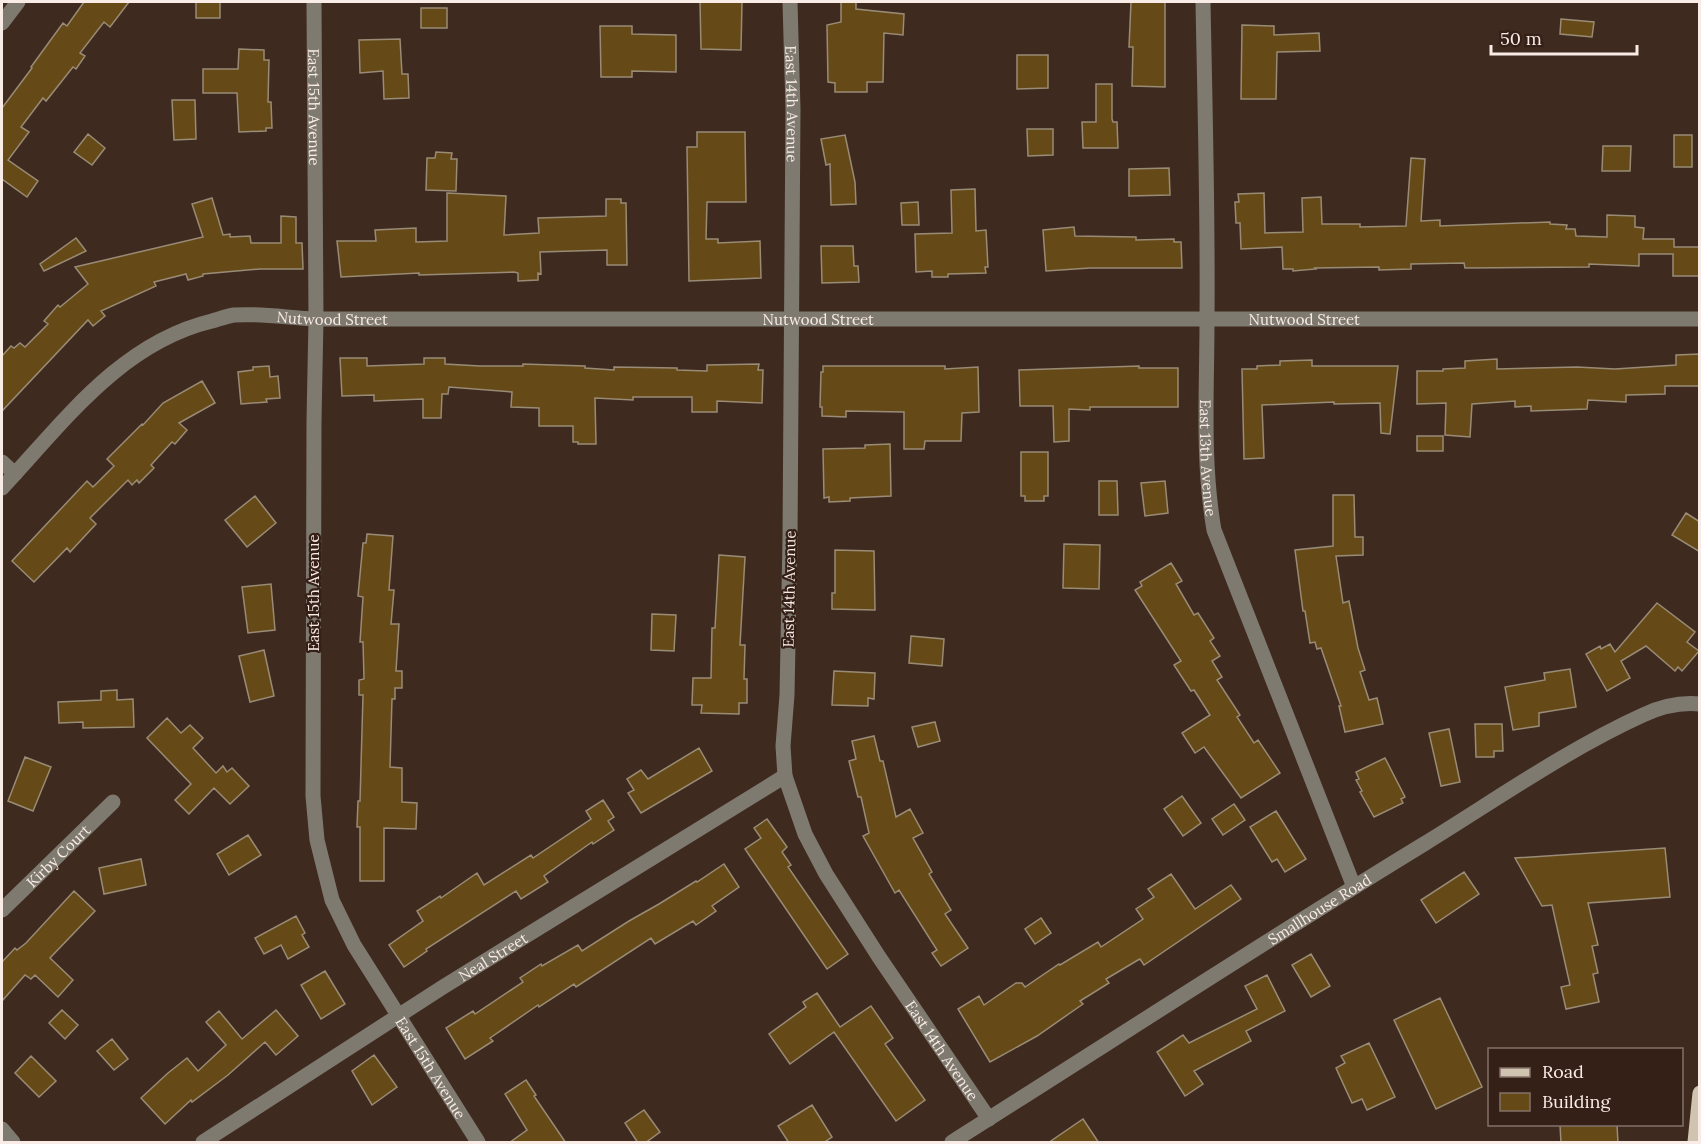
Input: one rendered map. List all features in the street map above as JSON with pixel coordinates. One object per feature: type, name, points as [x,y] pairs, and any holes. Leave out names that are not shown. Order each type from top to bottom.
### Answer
[{"type":"main road","points":[[1695,1143],[1700,1093]]},
{"type":"street","points":[[2,23],[18,2]]},
{"type":"street","name":"East 15th Avenue","points":[[314,2],[316,319],[313,796],[317,840],[332,900],[354,945],[478,1143]]},
{"type":"street","name":"East 14th Avenue","points":[[790,2],[793,110],[790,539],[787,695],[783,746],[785,776],[805,834],[826,874],[879,957],[989,1119]]},
{"type":"street","name":"East 13th Avenue","points":[[1203,2],[1206,431],[1209,504],[1214,530],[1354,887]]},
{"type":"street","name":"Nutwood Street","points":[[2,488],[73,410],[123,363],[158,341],[197,324],[233,315],[316,319],[1700,319]]},
{"type":"street","points":[[2,462],[15,474]]},
{"type":"street","name":"Smallhouse Road","points":[[952,1143],[1354,887],[1563,759],[1644,714],[1668,706],[1700,704]]},
{"type":"street","name":"Neal Street","points":[[203,1143],[453,981],[785,776]]},
{"type":"street","name":"Kirby Court","points":[[2,910],[113,802]]},
{"type":"street","points":[[2,1129],[13,1143]]},
{"type":"building","points":[[84,2],[129,2],[110,27],[104,22],[80,53],[85,56],[76,69],[73,67],[46,101],[43,98],[21,127],[29,132],[8,160],[38,181],[27,197],[2,179],[2,108],[63,23],[67,26]]},
{"type":"building","points":[[196,2],[220,2],[220,18],[196,18]]},
{"type":"building","points":[[700,2],[742,2],[741,50],[701,49]]},
{"type":"building","points":[[841,2],[856,2],[856,9],[904,14],[903,35],[884,33],[883,82],[867,82],[867,92],[835,92],[835,83],[828,82],[827,25],[841,22]]},
{"type":"building","points":[[1131,2],[1165,2],[1165,87],[1132,86],[1133,47],[1129,47]]},
{"type":"building","points":[[421,8],[447,8],[447,28],[421,28]]},
{"type":"building","points":[[1561,19],[1594,22],[1592,37],[1560,34]]},
{"type":"building","points":[[1242,25],[1274,26],[1274,35],[1319,33],[1320,51],[1277,52],[1276,99],[1241,99]]},
{"type":"building","points":[[600,26],[632,26],[632,34],[676,35],[676,72],[632,71],[632,77],[601,77]]},
{"type":"building","points":[[400,39],[402,74],[408,74],[409,98],[384,99],[383,71],[360,73],[359,40]]},
{"type":"building","points":[[239,49],[264,50],[264,60],[269,60],[268,102],[271,102],[272,128],[266,128],[266,131],[239,132],[237,93],[203,93],[203,69],[238,69]]},
{"type":"building","points":[[1017,55],[1048,55],[1048,88],[1017,89]]},
{"type":"building","points":[[1096,84],[1112,84],[1112,119],[1113,122],[1117,122],[1118,148],[1083,148],[1082,122],[1096,122]]},
{"type":"building","points":[[172,100],[195,100],[196,139],[174,140]]},
{"type":"building","points":[[1027,129],[1053,129],[1053,155],[1028,156]]},
{"type":"building","points":[[697,132],[745,132],[746,202],[707,202],[706,239],[718,239],[718,243],[760,241],[761,278],[689,281],[687,147],[697,147]]},
{"type":"building","points":[[88,134],[105,148],[92,165],[74,152]]},
{"type":"building","points":[[845,135],[855,182],[856,204],[831,205],[830,164],[826,165],[821,139]]},
{"type":"building","points":[[1674,135],[1692,135],[1692,167],[1674,167]]},
{"type":"building","points":[[1603,146],[1631,146],[1630,171],[1602,171]]},
{"type":"building","points":[[436,152],[452,153],[451,159],[457,159],[456,191],[426,190],[427,158],[435,158]]},
{"type":"building","points":[[1411,158],[1425,159],[1421,221],[1440,220],[1440,226],[1550,222],[1550,224],[1567,225],[1566,229],[1575,229],[1576,236],[1607,237],[1607,215],[1635,216],[1635,227],[1644,228],[1643,239],[1674,239],[1674,247],[1700,247],[1700,276],[1673,276],[1673,254],[1639,254],[1639,266],[1589,264],[1589,267],[1465,268],[1464,263],[1411,264],[1411,269],[1315,268],[1293,271],[1293,269],[1283,269],[1282,247],[1241,249],[1240,223],[1236,223],[1235,202],[1239,202],[1238,194],[1264,193],[1265,233],[1303,232],[1302,198],[1321,197],[1322,224],[1360,224],[1360,227],[1406,226]]},
{"type":"building","points":[[1169,168],[1170,195],[1129,196],[1129,169]]},
{"type":"building","points":[[975,189],[976,231],[986,230],[988,267],[985,267],[986,273],[948,274],[948,277],[932,277],[932,271],[916,272],[915,234],[952,233],[951,190]]},
{"type":"building","points":[[447,193],[506,196],[504,235],[539,233],[538,218],[606,216],[606,199],[621,199],[621,203],[626,203],[627,265],[607,265],[607,250],[540,252],[541,274],[538,273],[538,280],[518,281],[518,273],[514,272],[341,277],[337,241],[376,241],[375,230],[416,228],[416,242],[447,241]]},
{"type":"building","points":[[212,198],[223,235],[250,236],[251,243],[281,243],[281,216],[296,217],[296,243],[302,243],[303,269],[260,269],[203,274],[203,276],[188,280],[186,274],[154,282],[156,286],[101,311],[105,316],[93,326],[88,320],[2,411],[2,356],[11,346],[14,348],[20,343],[25,347],[48,324],[44,321],[58,305],[60,307],[88,284],[75,267],[203,237],[192,204]]},
{"type":"building","points":[[918,202],[919,225],[902,225],[901,203]]},
{"type":"building","points":[[1074,227],[1075,236],[1136,237],[1136,240],[1174,239],[1174,242],[1181,242],[1182,268],[1090,268],[1046,271],[1043,230]]},
{"type":"building","points":[[76,238],[86,251],[44,271],[40,264]]},
{"type":"building","points":[[821,246],[853,246],[854,266],[858,266],[859,282],[822,283]]},
{"type":"building","points":[[1700,354],[1700,386],[1665,386],[1665,394],[1626,395],[1626,402],[1588,400],[1587,409],[1531,411],[1531,406],[1515,407],[1515,401],[1472,404],[1470,437],[1445,435],[1446,403],[1417,404],[1417,371],[1465,368],[1465,361],[1497,359],[1497,369],[1577,367],[1615,369],[1676,365],[1676,355]]},
{"type":"building","points":[[340,358],[367,358],[367,366],[424,364],[424,358],[445,358],[445,364],[585,366],[585,368],[614,370],[614,367],[707,371],[707,365],[759,364],[758,370],[763,370],[762,403],[717,401],[717,412],[692,412],[692,397],[633,397],[633,400],[595,398],[596,444],[578,444],[578,442],[573,442],[573,426],[539,426],[539,408],[511,407],[512,392],[449,387],[448,394],[442,394],[441,418],[423,418],[423,399],[374,401],[374,395],[342,396]]},
{"type":"building","points":[[1312,360],[1312,366],[1398,366],[1390,434],[1381,433],[1380,403],[1262,405],[1264,458],[1244,459],[1242,369],[1280,365],[1280,361]]},
{"type":"building","points":[[269,366],[270,377],[278,376],[280,398],[266,399],[267,402],[241,404],[238,372],[253,370],[253,367]]},
{"type":"building","points":[[823,366],[945,366],[945,369],[978,367],[979,412],[962,413],[961,441],[925,441],[924,449],[904,449],[904,412],[846,411],[846,417],[822,416],[822,407],[820,407]]},
{"type":"building","points":[[1139,366],[1139,368],[1178,368],[1178,407],[1069,409],[1069,441],[1054,442],[1053,406],[1020,406],[1019,370]]},
{"type":"building","points":[[202,381],[215,403],[179,423],[187,430],[175,444],[172,442],[151,465],[154,468],[139,483],[137,480],[132,485],[128,480],[90,518],[96,524],[70,552],[67,548],[34,582],[12,561],[87,481],[93,487],[114,466],[107,459],[163,403]]},
{"type":"building","points":[[1417,436],[1443,436],[1443,451],[1417,451]]},
{"type":"building","points":[[890,444],[891,496],[850,498],[850,501],[829,502],[829,497],[824,498],[823,449],[865,448],[865,445]]},
{"type":"building","points":[[1021,452],[1048,452],[1048,496],[1044,496],[1044,501],[1025,501],[1025,496],[1021,496]]},
{"type":"building","points":[[1099,481],[1117,481],[1118,515],[1099,515]]},
{"type":"building","points":[[1165,481],[1168,513],[1145,516],[1141,483]]},
{"type":"building","points":[[1333,495],[1354,495],[1355,537],[1363,537],[1363,555],[1336,556],[1343,603],[1349,601],[1358,648],[1365,670],[1360,672],[1369,700],[1377,698],[1383,724],[1345,732],[1339,706],[1341,706],[1321,648],[1317,649],[1315,642],[1310,643],[1305,611],[1303,611],[1295,550],[1333,546]]},
{"type":"building","points":[[255,496],[276,523],[247,547],[225,520]]},
{"type":"building","points":[[1686,513],[1700,522],[1700,552],[1672,535]]},
{"type":"building","points":[[367,534],[393,536],[389,590],[394,590],[391,624],[399,624],[396,671],[402,671],[402,688],[395,688],[395,699],[392,699],[390,767],[402,768],[402,802],[417,803],[416,829],[384,828],[384,881],[360,881],[360,827],[357,827],[358,801],[360,801],[363,695],[359,695],[359,680],[364,679],[363,642],[360,642],[363,597],[358,596],[363,543],[366,543]]},
{"type":"building","points":[[1064,544],[1100,545],[1099,589],[1063,588]]},
{"type":"building","points":[[835,550],[874,551],[875,610],[832,609],[832,593],[835,593]]},
{"type":"building","points":[[719,555],[745,557],[740,645],[745,645],[744,679],[747,679],[747,703],[739,703],[739,714],[701,713],[702,705],[692,705],[693,678],[711,678],[712,628],[715,628]]},
{"type":"building","points":[[1171,563],[1182,581],[1176,584],[1194,615],[1198,613],[1214,638],[1210,641],[1220,656],[1212,661],[1222,677],[1217,680],[1240,715],[1237,717],[1254,743],[1258,740],[1280,773],[1241,798],[1204,747],[1195,753],[1182,733],[1210,715],[1174,665],[1181,661],[1135,590],[1142,586],[1140,582]]},
{"type":"building","points":[[271,584],[275,630],[248,633],[242,587]]},
{"type":"building","points":[[1657,603],[1695,632],[1687,642],[1699,651],[1682,671],[1678,667],[1675,671],[1646,646],[1621,661],[1630,678],[1607,691],[1586,654],[1600,646],[1601,649],[1610,644],[1615,652]]},
{"type":"building","points":[[652,614],[676,615],[674,651],[651,650]]},
{"type":"building","points":[[911,636],[944,639],[942,666],[909,663]]},
{"type":"building","points":[[264,650],[274,696],[250,702],[239,656]]},
{"type":"building","points":[[1570,669],[1576,707],[1539,713],[1539,726],[1513,730],[1505,687],[1545,680],[1544,673]]},
{"type":"building","points":[[834,671],[875,673],[874,699],[868,698],[868,706],[832,705]]},
{"type":"building","points":[[117,690],[117,700],[133,699],[134,727],[83,728],[83,722],[59,723],[58,702],[101,700],[101,691]]},
{"type":"building","points":[[167,718],[181,733],[190,725],[203,738],[193,748],[216,773],[223,766],[227,772],[232,768],[249,786],[230,804],[214,788],[189,814],[175,800],[191,784],[147,738]]},
{"type":"building","points":[[935,722],[940,741],[918,747],[912,727]]},
{"type":"building","points":[[1475,724],[1502,724],[1503,751],[1494,751],[1494,757],[1476,757]]},
{"type":"building","points":[[1449,729],[1460,782],[1441,786],[1429,733]]},
{"type":"building","points":[[874,736],[880,761],[883,761],[896,817],[910,809],[923,833],[913,838],[932,872],[929,874],[951,910],[945,914],[968,948],[941,966],[932,953],[937,950],[899,890],[895,893],[863,836],[869,833],[861,797],[858,797],[849,761],[856,759],[852,741]]},
{"type":"building","points":[[699,748],[712,771],[641,813],[628,793],[634,790],[627,779],[641,770],[648,779]]},
{"type":"building","points":[[25,757],[51,767],[33,811],[8,801]]},
{"type":"building","points":[[1385,758],[1405,797],[1401,799],[1403,803],[1374,817],[1360,792],[1362,791],[1356,780],[1359,779],[1356,772]]},
{"type":"building","points":[[1182,796],[1201,823],[1183,836],[1164,809]]},
{"type":"building","points":[[603,800],[614,817],[608,821],[614,830],[593,844],[592,842],[544,876],[548,882],[521,899],[516,891],[426,949],[427,951],[404,967],[389,945],[423,921],[417,911],[440,896],[441,898],[477,873],[484,885],[531,855],[533,858],[591,819],[586,811]]},
{"type":"building","points":[[1234,804],[1245,820],[1223,835],[1212,819]]},
{"type":"building","points":[[1276,811],[1306,859],[1285,872],[1277,859],[1272,862],[1250,827]]},
{"type":"building","points":[[767,819],[787,847],[782,852],[791,865],[788,867],[848,954],[827,969],[745,849],[761,838],[754,828]]},
{"type":"building","points":[[248,835],[261,855],[229,875],[217,854]]},
{"type":"building","points":[[1665,848],[1670,897],[1588,903],[1598,945],[1592,946],[1598,973],[1593,974],[1599,1002],[1566,1009],[1561,987],[1570,985],[1552,905],[1542,906],[1515,858]]},
{"type":"building","points":[[141,859],[146,885],[104,894],[99,868]]},
{"type":"building","points":[[724,864],[739,887],[712,906],[716,911],[696,925],[693,921],[655,944],[651,938],[576,987],[574,984],[539,1007],[538,1005],[490,1038],[493,1041],[465,1059],[446,1028],[473,1011],[475,1014],[523,982],[520,978],[541,964],[542,966],[578,945],[582,951]]},
{"type":"building","points":[[1464,872],[1479,894],[1436,923],[1421,900]]},
{"type":"building","points":[[1171,874],[1195,909],[1231,885],[1241,899],[1144,965],[1140,959],[1106,979],[1109,983],[1080,1001],[1083,1004],[1037,1036],[990,1062],[958,1009],[979,996],[984,1005],[1016,983],[1022,983],[1025,987],[1098,942],[1101,947],[1143,919],[1136,909],[1154,897],[1148,889]]},
{"type":"building","points":[[74,891],[95,911],[50,958],[73,980],[58,997],[35,975],[31,979],[25,975],[2,1001],[2,962],[15,948],[17,950],[26,943]]},
{"type":"building","points":[[296,916],[305,933],[302,935],[309,947],[288,959],[281,945],[264,954],[255,938]]},
{"type":"building","points":[[1041,918],[1051,933],[1035,944],[1025,929]]},
{"type":"building","points":[[1311,954],[1330,986],[1311,997],[1292,965]]},
{"type":"building","points":[[325,971],[345,1004],[321,1019],[301,985]]},
{"type":"building","points":[[1267,975],[1285,1011],[1246,1031],[1251,1041],[1194,1071],[1203,1084],[1185,1096],[1157,1052],[1183,1035],[1189,1043],[1257,1009],[1245,986]]},
{"type":"building","points":[[817,993],[840,1027],[871,1006],[893,1038],[885,1044],[925,1100],[896,1121],[834,1032],[790,1064],[769,1034],[806,1007],[803,1002]]},
{"type":"building","points":[[1440,998],[1482,1087],[1436,1109],[1394,1020]]},
{"type":"building","points":[[62,1010],[78,1025],[65,1039],[49,1023]]},
{"type":"building","points":[[276,1010],[298,1036],[276,1055],[265,1042],[228,1075],[192,1102],[191,1100],[165,1124],[141,1098],[187,1058],[198,1071],[226,1045],[206,1022],[219,1011],[242,1039]]},
{"type":"building","points":[[112,1039],[128,1059],[114,1070],[97,1051]]},
{"type":"building","points":[[1369,1043],[1395,1097],[1367,1110],[1362,1099],[1352,1103],[1336,1068],[1345,1063],[1341,1056]]},
{"type":"building","points":[[374,1055],[397,1087],[372,1105],[352,1071]]},
{"type":"building","points":[[31,1056],[56,1081],[39,1097],[15,1073]]},
{"type":"building","points":[[526,1080],[536,1095],[534,1096],[566,1143],[509,1143],[527,1130],[505,1094]]},
{"type":"building","points":[[812,1105],[832,1137],[823,1143],[789,1143],[778,1126]]},
{"type":"building","points":[[644,1110],[660,1132],[645,1143],[638,1143],[625,1123]]},
{"type":"building","points":[[1083,1119],[1099,1143],[1048,1143]]},
{"type":"building","points":[[1560,1126],[1617,1126],[1618,1143],[1561,1143]]}]
